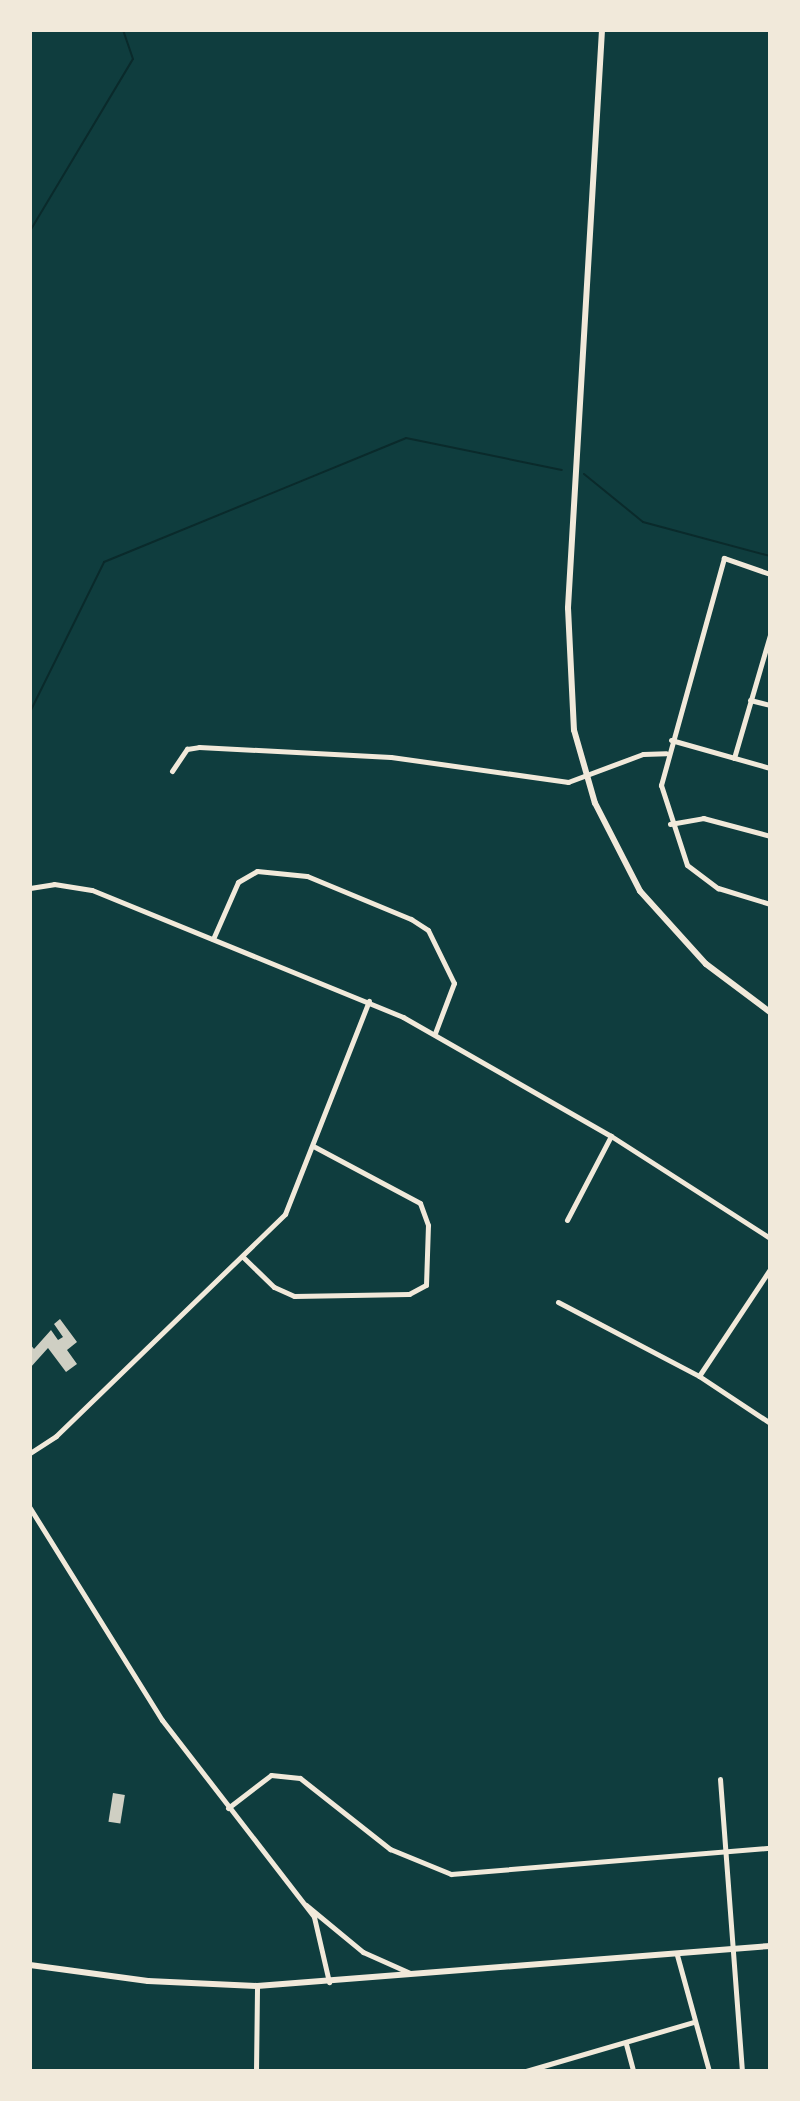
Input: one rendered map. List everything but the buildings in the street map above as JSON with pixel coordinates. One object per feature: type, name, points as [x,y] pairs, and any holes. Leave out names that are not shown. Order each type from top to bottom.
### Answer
[{"type":"main road","points":[[602,30],[568,621],[570,704],[584,773],[608,833],[655,911],[706,964],[770,1012]]},
{"type":"main road","points":[[30,1965],[148,1981],[257,1986],[770,1946]]},
{"type":"street","points":[[770,574],[724,558],[666,753],[661,785],[670,824],[696,873],[733,895],[770,904]]},
{"type":"street","points":[[734,758],[769,640]]},
{"type":"street","points":[[750,700],[770,705]]},
{"type":"street","points":[[671,740],[770,768]]},
{"type":"street","points":[[172,771],[187,749],[199,747],[391,757],[568,782],[584,773],[643,754],[666,753]]},
{"type":"street","points":[[670,824],[703,818],[770,836]]},
{"type":"street","points":[[213,939],[238,882],[257,871],[307,876],[411,919],[428,930],[454,983],[435,1033]]},
{"type":"street","points":[[30,888],[54,884],[92,890],[369,1001],[435,1033],[611,1136],[770,1238]]},
{"type":"street","points":[[30,1453],[56,1436],[243,1257],[290,1207],[369,1001]]},
{"type":"street","points":[[567,1220],[611,1136]]},
{"type":"street","points":[[243,1257],[274,1287],[294,1296],[409,1294],[426,1285],[428,1225],[420,1203],[315,1147]]},
{"type":"street","points":[[699,1376],[770,1269]]},
{"type":"street","points":[[558,1302],[699,1376],[770,1423]]},
{"type":"street","points":[[30,1508],[162,1720],[305,1905],[319,1929],[329,1982]]},
{"type":"street","points":[[228,1808],[260,1781],[283,1774],[313,1784],[390,1849],[451,1874],[770,1848]]},
{"type":"street","points":[[720,1779],[742,2071]]},
{"type":"street","points":[[305,1905],[363,1952],[414,1974]]},
{"type":"street","points":[[677,1955],[709,2071]]},
{"type":"street","points":[[256,2071],[257,1986]]},
{"type":"street","points":[[526,2071],[694,2022]]},
{"type":"street","points":[[626,2044],[633,2071]]},
{"type":"street","points":[[564,2061],[567,2071]]},
{"type":"waterway","points":[[30,231],[133,59],[123,30]]},
{"type":"waterway","points":[[30,712],[104,562],[406,438],[562,470]]},
{"type":"waterway","points":[[584,474],[643,522],[770,556]]}]
